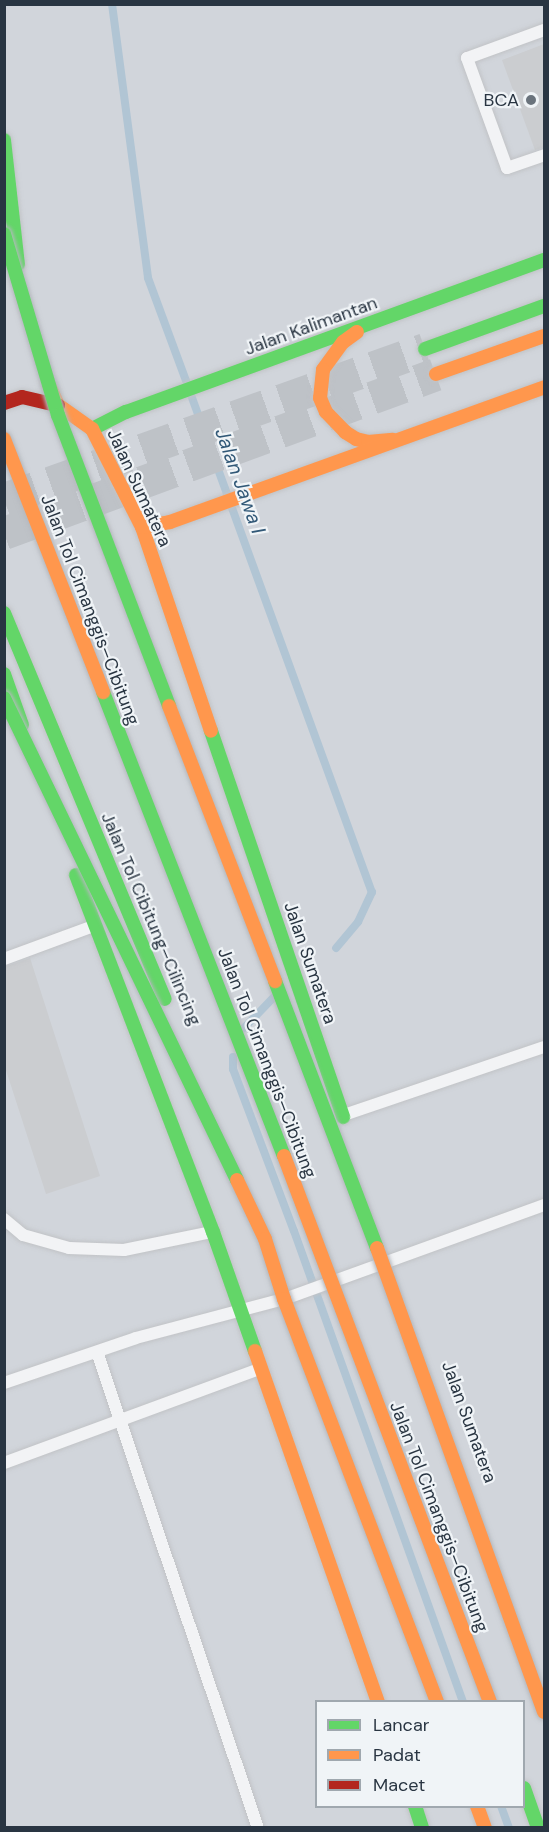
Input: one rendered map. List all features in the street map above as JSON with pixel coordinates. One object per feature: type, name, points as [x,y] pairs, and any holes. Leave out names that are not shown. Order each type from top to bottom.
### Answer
[{"type":"main road","points":[[4,140],[24,303],[42,367]]},
{"type":"main road","points":[[4,234],[58,410]]},
{"type":"main road","name":"Jalan Kalimantan","points":[[92,429],[156,401],[544,260]]},
{"type":"main road","points":[[4,276],[42,367],[411,1336],[544,1712]]},
{"type":"main road","points":[[4,276],[58,410]]},
{"type":"main road","points":[[424,349],[544,306]]},
{"type":"main road","points":[[368,325],[343,342],[332,355],[323,370],[321,398],[326,412],[356,439],[368,442],[404,440]]},
{"type":"main road","points":[[436,374],[544,336]]},
{"type":"main road","points":[[142,527],[170,522],[404,440],[544,387]]},
{"type":"main road","points":[[4,403],[22,397],[58,410]]},
{"type":"main road","name":"Jalan Sumatera","points":[[58,410],[92,429],[142,527],[346,1126],[544,1684]]},
{"type":"main road","name":"Jalan Tol Cimanggis–Cibitung","points":[[4,439],[256,1081],[490,1700]]},
{"type":"main road","name":"Jalan Tol Cibitung–Cilincing","points":[[4,613],[265,1239]]},
{"type":"main road","points":[[4,674],[94,926],[213,1232],[378,1700]]},
{"type":"main road","points":[[4,698],[265,1239],[292,1321],[437,1700]]},
{"type":"main road","points":[[525,1791],[538,1827]]},
{"type":"main road","points":[[416,1808],[422,1827]]},
{"type":"main road","points":[[478,1808],[485,1827]]},
{"type":"lane","points":[[544,30],[467,58],[507,168],[544,155]]},
{"type":"lane","points":[[523,38],[528,51]]},
{"type":"lane","points":[[4,959],[94,926]]},
{"type":"lane","points":[[346,1126],[544,1047]]},
{"type":"lane","points":[[4,1383],[136,1338],[240,1308],[286,1298],[544,1205]]},
{"type":"lane","points":[[4,1219],[23,1235],[69,1248],[124,1250],[213,1232]]},
{"type":"lane","points":[[97,1352],[118,1420],[258,1827]]},
{"type":"lane","points":[[4,1463],[262,1368]]},
{"type":"shaded area","points":[[5,5],[544,5],[544,1827],[5,1828]]},
{"type":"building","name":"BCA","points":[[544,44],[544,147],[535,150],[502,60]]},
{"type":"building","points":[[30,958],[100,1176],[46,1194],[4,1064],[4,967]]},
{"type":"waterway","name":"Jalan Jawa I","points":[[112,4],[148,278],[186,381]]},
{"type":"waterway","name":"Jalan Jawa I","points":[[191,395],[227,494]]},
{"type":"waterway","name":"Jalan Jawa I","points":[[232,508],[372,892],[358,922],[336,948]]},
{"type":"waterway","points":[[244,1028],[273,998]]},
{"type":"waterway","points":[[233,1057],[233,1069],[294,1231],[462,1700]]},
{"type":"waterway","points":[[502,1808],[509,1828]]},
{"type":"tunnel","points":[[4,499],[425,349]]},
{"type":"tunnel","points":[[4,533],[436,374]]},
{"type":"traffic: fast","points":[[4,140],[18,264]]},
{"type":"traffic: fast","points":[[4,234],[58,415],[169,706]]},
{"type":"traffic: fast","points":[[92,429],[126,412],[544,260]]},
{"type":"traffic: fast","points":[[425,349],[544,306]]},
{"type":"traffic: fast","points":[[4,613],[165,999]]},
{"type":"traffic: fast","points":[[4,674],[22,725]]},
{"type":"traffic: fast","points":[[103,692],[284,1156]]},
{"type":"traffic: fast","points":[[4,698],[237,1180]]},
{"type":"traffic: fast","points":[[211,731],[343,1117]]},
{"type":"traffic: fast","points":[[76,875],[213,1232],[255,1351]]},
{"type":"traffic: fast","points":[[275,981],[377,1248]]},
{"type":"traffic: fast","points":[[525,1791],[538,1828]]},
{"type":"traffic: fast","points":[[416,1808],[422,1828]]},
{"type":"traffic: slow","points":[[357,332],[343,342],[323,370],[320,398],[326,412],[345,432],[356,439],[368,442],[393,440]]},
{"type":"traffic: slow","points":[[436,374],[544,336]]},
{"type":"traffic: slow","points":[[49,385],[58,405],[92,429],[142,527],[211,731]]},
{"type":"traffic: slow","points":[[142,527],[170,522],[544,387]]},
{"type":"traffic: slow","points":[[4,439],[103,692]]},
{"type":"traffic: slow","points":[[169,706],[275,981]]},
{"type":"traffic: slow","points":[[284,1156],[489,1700]]},
{"type":"traffic: slow","points":[[237,1180],[265,1239],[284,1299],[436,1700]]},
{"type":"traffic: slow","points":[[377,1248],[544,1712]]},
{"type":"traffic: slow","points":[[255,1351],[377,1700]]},
{"type":"traffic: slow","points":[[478,1808],[485,1828]]},
{"type":"traffic: jam","points":[[4,403],[22,397],[58,405]]},
{"type":"place","name":"BCA","points":[[531,100]]}]
